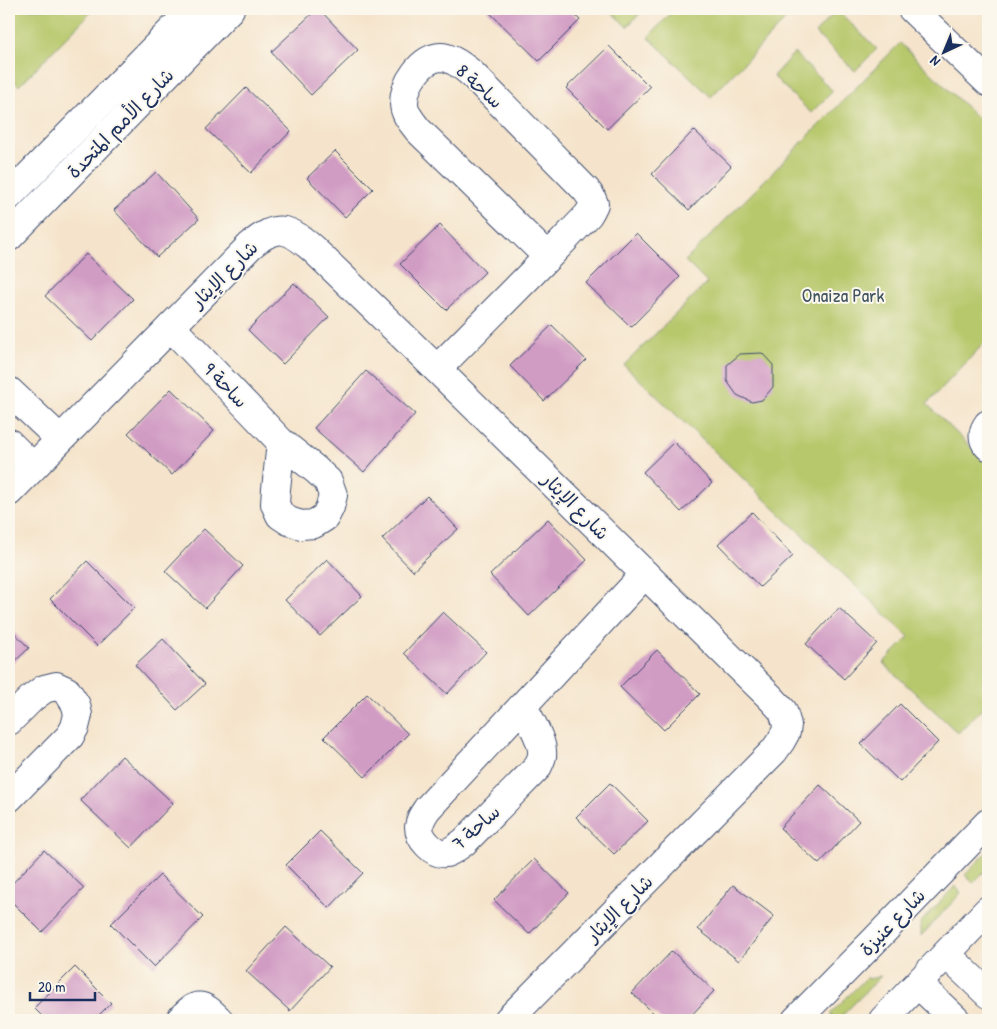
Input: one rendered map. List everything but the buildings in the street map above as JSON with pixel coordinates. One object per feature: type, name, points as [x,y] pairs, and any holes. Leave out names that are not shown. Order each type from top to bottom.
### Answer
[{"type":"main road","name":"شارع الأمم المتحدة","points":[[9,238],[230,9]]},
{"type":"main road","points":[[912,9],[988,82]]},
{"type":"main road","points":[[9,196],[185,17],[189,14],[205,15]]},
{"type":"main road","name":"شارع الأمم المتحدة","points":[[9,216],[205,15]]},
{"type":"main road","name":"ساحة 8","points":[[437,369],[548,257],[592,210],[594,204],[591,197],[472,74],[458,64],[442,57],[429,61],[415,72],[406,87],[404,103],[408,117],[418,130],[548,257]]},
{"type":"main road","name":"شارع الإيثار","points":[[9,492],[254,242],[269,232],[282,230],[292,232],[314,250],[437,369],[771,698],[783,711],[787,725],[786,732],[774,751],[508,1020]]},
{"type":"main road","name":"ساحة 9","points":[[171,327],[281,442]]},
{"type":"main road","points":[[9,391],[60,439]]},
{"type":"main road","points":[[988,424],[983,438],[988,446]]},
{"type":"main road","points":[[9,443],[33,467]]},
{"type":"main road","name":"ساحة 7","points":[[523,706],[542,748],[542,758],[537,768],[464,842],[453,850],[444,853],[435,851],[428,845],[419,830],[421,818],[427,809],[644,574]]},
{"type":"main road","points":[[9,721],[44,689],[56,686],[67,691],[76,704],[78,715],[70,736],[9,798]]},
{"type":"main road","name":"شارع عنيزة","points":[[796,1020],[988,822]]},
{"type":"main road","points":[[883,1020],[988,910]]},
{"type":"main road","points":[[946,954],[988,994]]},
{"type":"main road","points":[[918,984],[956,1020]]},
{"type":"main road","points":[[180,1020],[186,1012],[194,1007],[201,1007],[208,1009],[219,1020]]},
{"type":"green space","points":[[9,9],[94,9],[19,86],[9,76]]},
{"type":"green space","points":[[608,9],[644,9],[627,27]]},
{"type":"green space","points":[[675,9],[796,9],[711,97],[648,37]]},
{"type":"green space","points":[[837,10],[877,49],[855,71],[815,33]]},
{"type":"green space","name":"Onaiza Park","points":[[900,43],[988,128],[988,339],[927,404],[988,464],[988,703],[958,733],[883,663],[909,637],[624,365],[707,283],[685,261]]},
{"type":"green space","points":[[794,53],[833,91],[811,113],[773,76]]},
{"type":"green space","points":[[988,851],[988,868],[973,883],[965,875]]},
{"type":"green space","points":[[955,886],[961,893],[921,936],[921,922]]},
{"type":"green space","points":[[881,976],[838,1020],[830,1014],[866,978],[870,979]]}]
